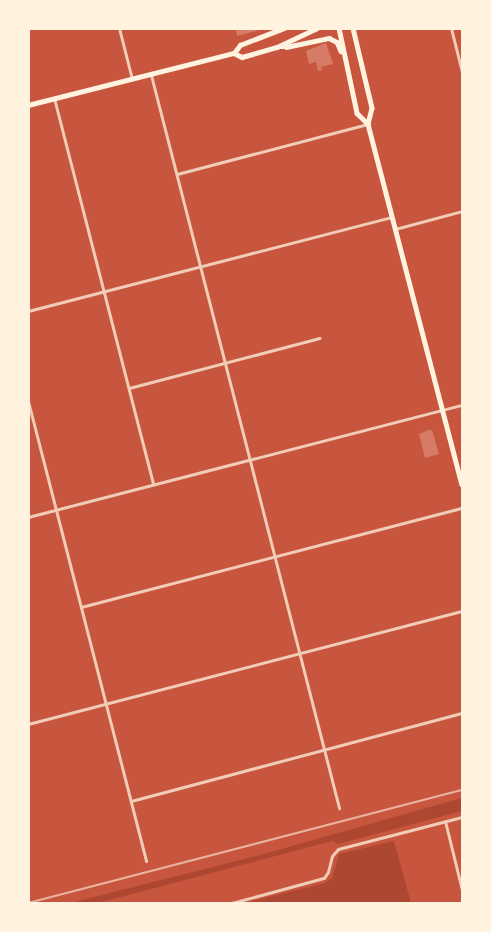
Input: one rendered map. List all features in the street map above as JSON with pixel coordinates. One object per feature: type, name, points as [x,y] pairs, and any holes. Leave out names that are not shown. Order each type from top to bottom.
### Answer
[{"type":"main road","points":[[28,105],[234,52],[240,45],[284,28]]},
{"type":"main road","points":[[234,52],[242,57],[276,47],[317,28]]},
{"type":"main road","points":[[339,28],[357,113],[368,124]]},
{"type":"main road","points":[[353,28],[372,108],[368,124],[462,484]]},
{"type":"main road","points":[[276,47],[286,48],[329,38],[337,42],[344,56]]},
{"type":"street","points":[[119,28],[132,79]]},
{"type":"street","points":[[451,28],[462,72]]},
{"type":"street","points":[[151,74],[339,808]]},
{"type":"street","points":[[54,99],[153,484]]},
{"type":"street","points":[[177,174],[368,124]]},
{"type":"street","points":[[395,229],[462,211]]},
{"type":"street","points":[[28,311],[392,218]]},
{"type":"street","points":[[129,388],[320,338]]},
{"type":"street","points":[[28,401],[146,861]]},
{"type":"street","points":[[28,517],[462,405]]},
{"type":"street","points":[[81,607],[462,508]]},
{"type":"street","points":[[28,724],[462,612]]},
{"type":"street","points":[[131,801],[462,712]]},
{"type":"street","points":[[228,903],[320,879],[328,872],[333,854],[342,848],[462,817]]},
{"type":"street","points":[[445,821],[462,890]]},
{"type":"shaded area","points":[[462,798],[462,811],[338,844],[332,841],[98,903],[70,903],[260,855]]},
{"type":"shaded area","points":[[394,841],[411,903],[245,903],[325,883],[332,878],[339,854]]},
{"type":"building","points":[[236,28],[263,28],[263,29],[237,36]]},
{"type":"building","points":[[326,43],[333,64],[321,67],[322,70],[318,71],[316,62],[309,64],[306,51]]},
{"type":"building","points":[[432,430],[439,454],[425,458],[419,434]]},
{"type":"railway","points":[[28,903],[462,790]]}]
